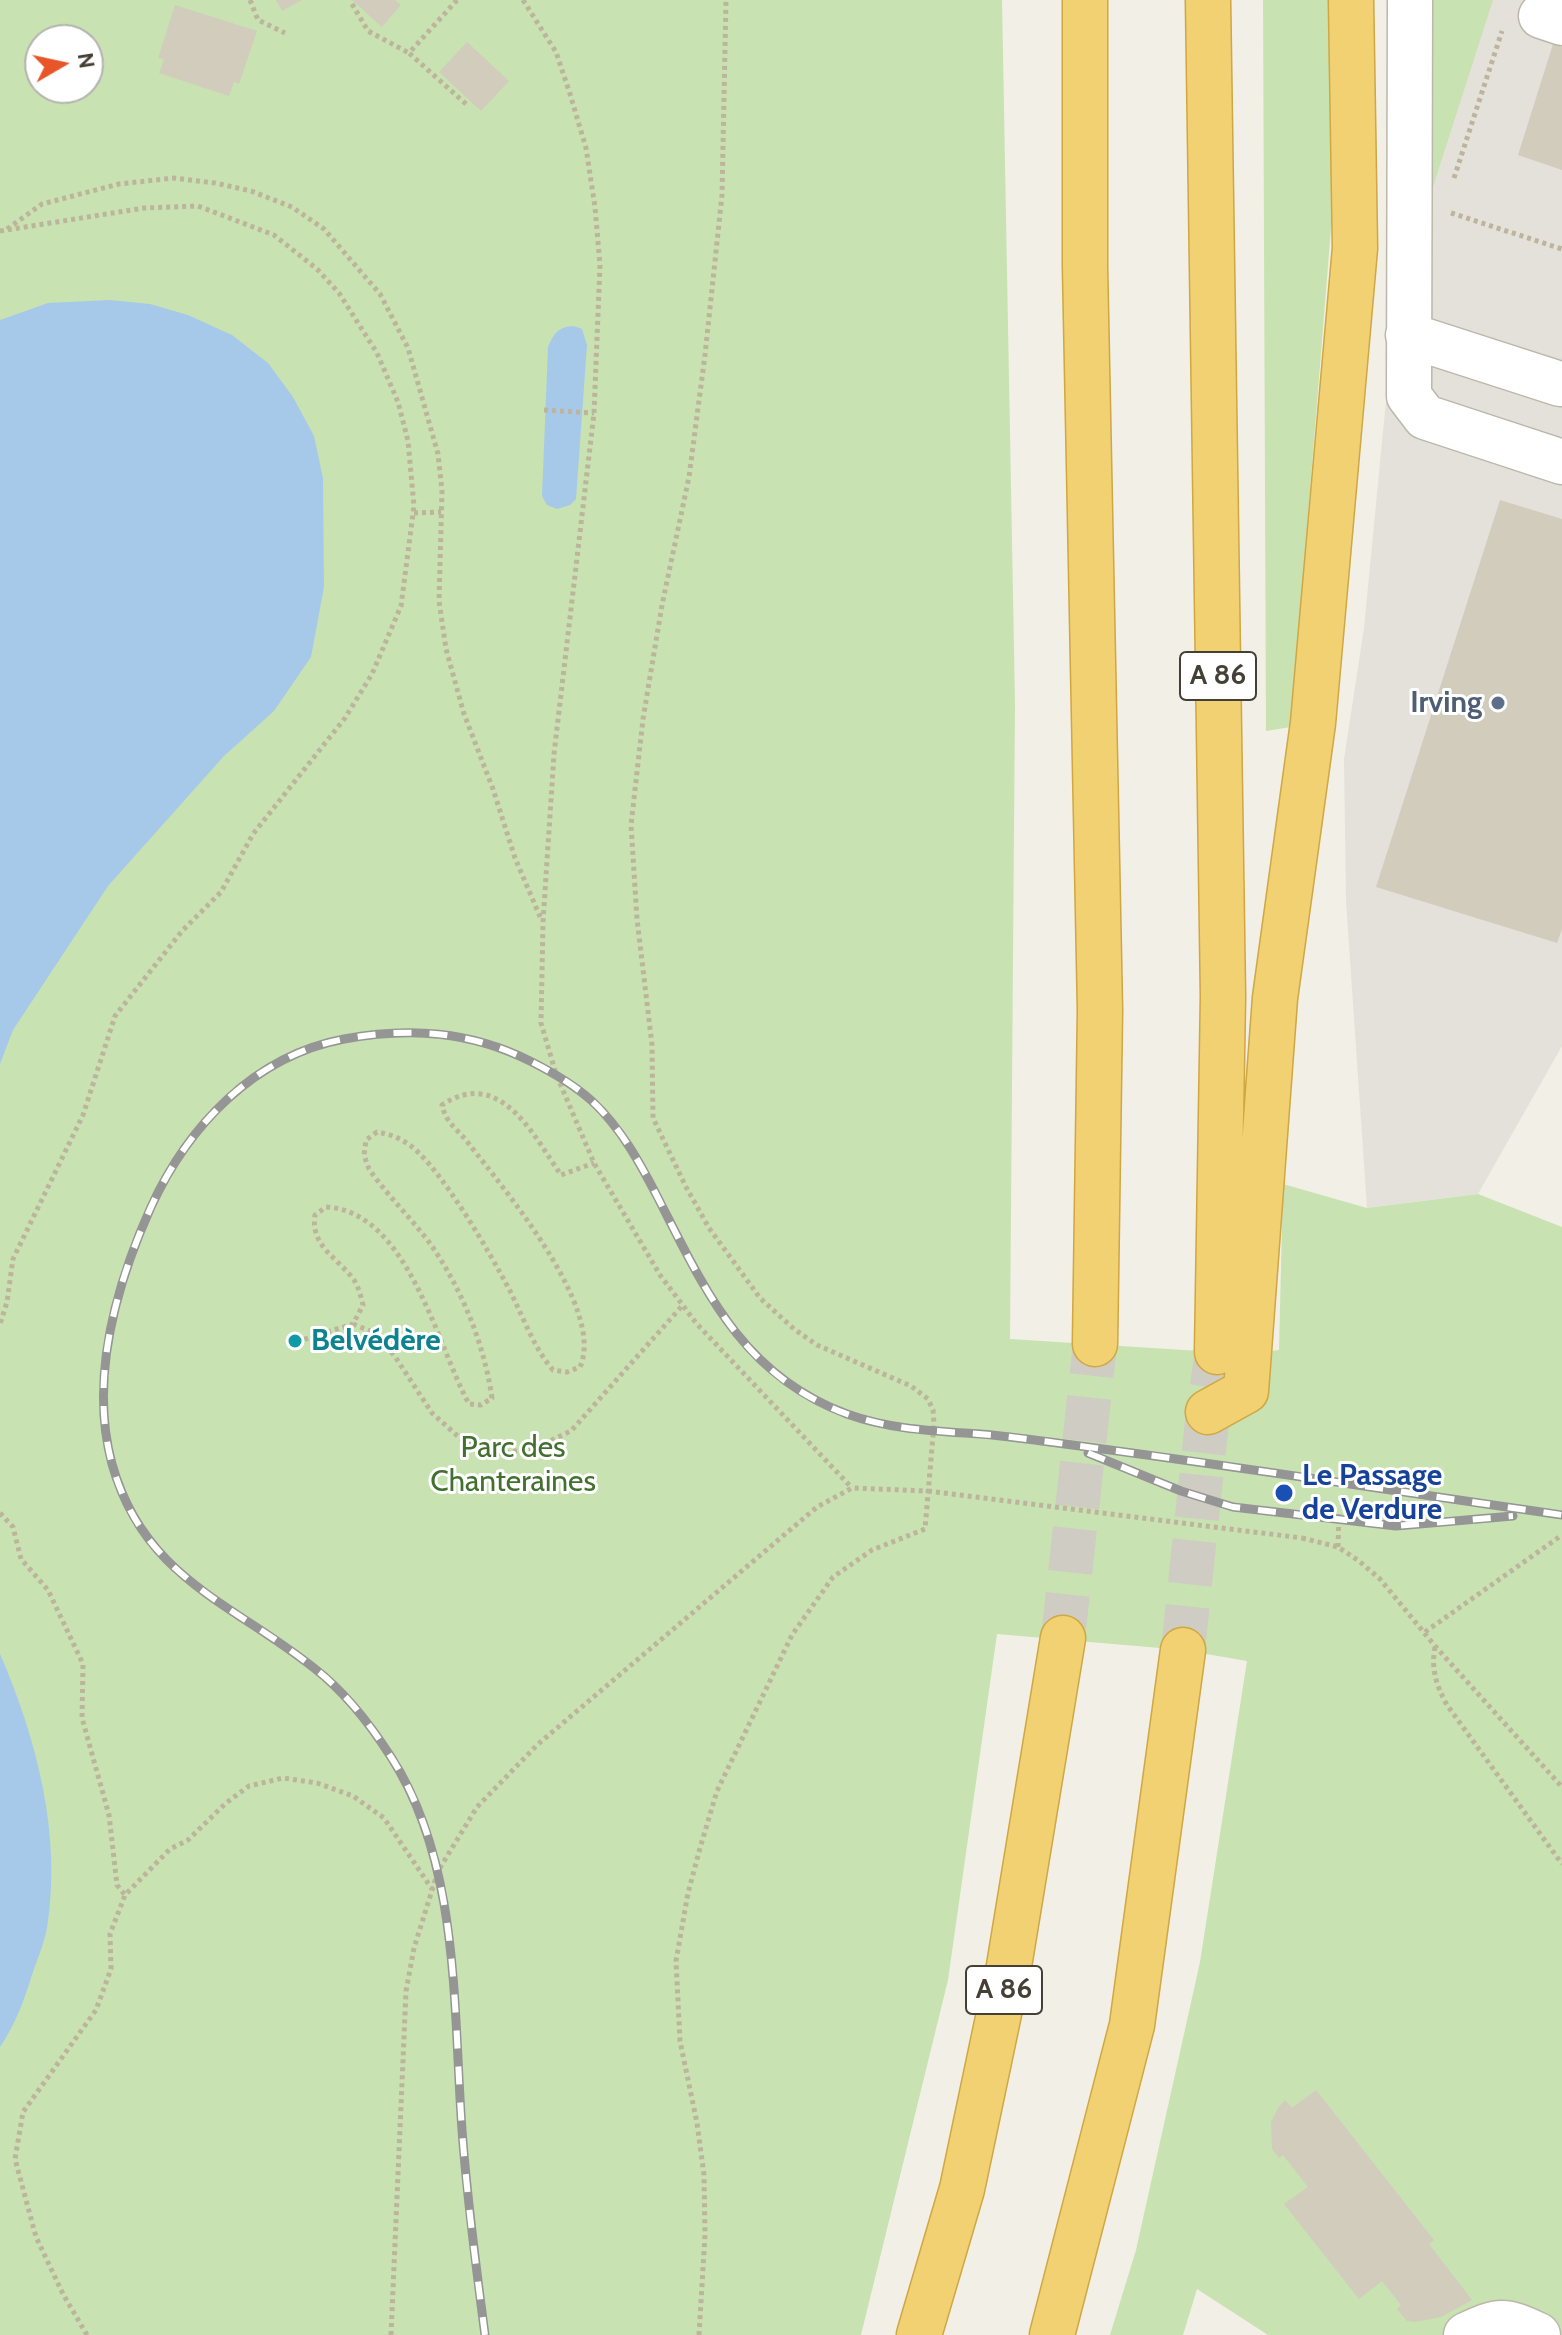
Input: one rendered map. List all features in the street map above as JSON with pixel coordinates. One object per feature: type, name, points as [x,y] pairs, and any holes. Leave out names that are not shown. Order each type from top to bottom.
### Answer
[{"type":"highway","points":[[1085,0],[1085,266],[1100,1010],[1095,1344]]},
{"type":"highway","name":"A 86","points":[[1208,0],[1223,996],[1217,1352]]},
{"type":"highway","points":[[1208,1412],[1246,1391],[1275,998],[1313,723],[1355,248],[1351,0]]},
{"type":"highway","name":"A 86","points":[[919,2335],[962,2189],[999,2010],[1063,1638]]},
{"type":"highway","points":[[1052,2335],[1132,2025],[1183,1650]]},
{"type":"lane","points":[[1410,0],[1409,396],[1425,417],[1562,462]]},
{"type":"lane","points":[[1408,335],[1560,384]]},
{"type":"lane","points":[[1466,2335],[1493,2322],[1512,2323],[1538,2335]]},
{"type":"path","points":[[250,0],[258,20],[285,33]]},
{"type":"path","points":[[409,53],[457,0]]},
{"type":"path","points":[[523,0],[556,52],[586,148],[600,265],[594,413],[554,754],[543,922],[541,1023],[556,1074],[594,1163],[660,1275],[682,1306],[852,1488]]},
{"type":"path","points":[[699,2335],[705,2235],[704,2175],[680,2041],[676,1961],[688,1893],[717,1791],[792,1635],[833,1577],[872,1550],[925,1529],[934,1419],[928,1399],[911,1386],[817,1345],[760,1298],[709,1228],[653,1118],[652,1045],[637,919],[631,825],[643,719],[662,605],[689,477],[705,355],[722,195],[726,0]]},
{"type":"path","points":[[352,4],[368,31],[409,53],[466,104]]},
{"type":"path","points":[[1454,180],[1535,23]]},
{"type":"path","points":[[3,230],[42,204],[119,184],[174,178],[251,191],[292,207],[324,229],[380,294],[408,348],[438,454],[441,512],[439,601],[446,649],[464,714],[515,858],[543,922]]},
{"type":"path","points":[[0,1324],[7,1302],[13,1259],[83,1115],[115,1016],[182,931],[221,892],[253,834],[345,718],[372,674],[401,606],[414,513],[408,441],[398,402],[377,353],[339,293],[317,269],[274,235],[198,206],[144,208],[3,230]]},
{"type":"path","points":[[1444,210],[1562,249]]},
{"type":"path","points":[[544,410],[594,413]]},
{"type":"path","points":[[414,513],[441,512]]},
{"type":"path","points":[[353,1324],[363,1305],[359,1291],[353,1280],[325,1251],[313,1226],[315,1215],[326,1207],[338,1207],[377,1230],[405,1268],[428,1308],[469,1404],[481,1405],[492,1398],[488,1366],[449,1275],[428,1241],[369,1169],[364,1155],[366,1140],[377,1132],[392,1134],[412,1147],[428,1165],[474,1230],[507,1285],[542,1357],[553,1370],[567,1372],[580,1367],[586,1354],[584,1342],[579,1318],[564,1279],[512,1199],[467,1140],[445,1120],[442,1105],[457,1095],[487,1095],[516,1110],[538,1137],[561,1175],[594,1163]]},
{"type":"path","points":[[289,1344],[353,1324],[370,1331],[394,1355],[432,1413],[462,1440],[497,1454],[535,1448],[571,1431],[682,1306]]},
{"type":"path","points":[[391,2335],[406,1991],[414,1948],[438,1871],[477,1807],[537,1745],[817,1507],[852,1488],[928,1491],[1302,1538],[1338,1547],[1380,1579],[1435,1646],[1562,1787]]},
{"type":"path","points":[[0,1513],[13,1527],[21,1559],[48,1590],[83,1664],[82,1718],[109,1815],[117,1885],[125,1895]]},
{"type":"path","points":[[1338,1547],[1339,1514]]},
{"type":"path","points":[[1425,1632],[1562,1535]]},
{"type":"path","points":[[1435,1646],[1433,1670],[1437,1687],[1447,1705],[1562,1864]]},
{"type":"path","points":[[87,2335],[36,2237],[15,2159],[23,2112],[96,2010],[111,1969],[110,1934],[125,1895],[170,1849],[188,1840],[226,1803],[249,1786],[283,1778],[317,1783],[353,1796],[384,1818],[432,1889]]},
{"type":"shaded area","points":[[1390,0],[1562,0],[1562,1046],[1478,1194],[1367,1208],[1346,901],[1344,759],[1364,628],[1393,328]]},
{"type":"green space","name":"Parc des Chanteraines","points":[[0,0],[1002,0],[1015,704],[1010,1339],[1247,1354],[1279,1350],[1283,1184],[1367,1208],[1478,1194],[1562,1227],[1562,2335],[1268,2335],[1197,2289],[1183,2335],[1110,2335],[1136,2250],[1200,1962],[1247,1661],[1183,1650],[997,1634],[948,1980],[861,2335],[0,2335]]},
{"type":"green space","points":[[1263,0],[1329,0],[1332,216],[1291,727],[1266,731]]},
{"type":"green space","points":[[1421,0],[1493,0],[1422,221]]},
{"type":"water","points":[[110,300],[150,304],[188,315],[232,335],[268,363],[293,397],[314,436],[323,478],[324,587],[311,657],[274,711],[224,756],[108,886],[13,1030],[0,1064],[0,320],[48,303]]},
{"type":"water","points":[[574,326],[582,329],[587,345],[576,499],[570,505],[557,509],[547,505],[542,496],[548,347],[557,332]]},
{"type":"water","points":[[0,1654],[25,1720],[43,1788],[51,1858],[51,1893],[44,1940],[19,2012],[0,2047]]},
{"type":"building","points":[[276,0],[302,0],[282,11]]},
{"type":"building","points":[[352,0],[395,0],[401,5],[382,27]]},
{"type":"building","points":[[175,5],[257,31],[239,84],[234,82],[229,96],[159,73],[164,59],[158,58]]},
{"type":"building","points":[[467,42],[509,81],[481,111],[439,72]]},
{"type":"building","points":[[1553,44],[1562,47],[1562,170],[1518,155]]},
{"type":"building","name":"Irving","points":[[1500,500],[1562,519],[1562,929],[1557,943],[1376,887]]},
{"type":"building","points":[[1316,2090],[1434,2240],[1429,2244],[1472,2300],[1441,2317],[1415,2322],[1407,2321],[1397,2309],[1401,2305],[1382,2281],[1359,2299],[1284,2204],[1308,2187],[1283,2155],[1279,2158],[1272,2149],[1271,2122],[1285,2100],[1292,2108]]},
{"type":"tunnel","points":[[1063,1638],[1095,1344]]},
{"type":"tunnel","points":[[1183,1650],[1217,1352]]},
{"type":"railway","points":[[485,2335],[464,2156],[449,1938],[430,1843],[413,1799],[383,1745],[336,1687],[283,1645],[194,1584],[145,1535],[126,1503],[112,1464],[106,1432],[103,1399],[110,1333],[117,1300],[138,1237],[166,1177],[184,1149],[228,1099],[253,1078],[311,1048],[344,1039],[392,1033],[439,1034],[485,1043],[554,1074],[592,1101],[621,1134],[711,1296],[753,1353],[780,1377],[811,1397],[847,1414],[900,1427],[1058,1443],[1562,1515]]},
{"type":"railway","points":[[1088,1453],[1181,1491],[1233,1507],[1396,1526],[1513,1516]]},
{"type":"place","name":"Irving","points":[[1498,703]]},
{"type":"place","name":"Belvédère","points":[[295,1341]]},
{"type":"place","name":"Le Passage de Verdure","points":[[1284,1493]]}]
